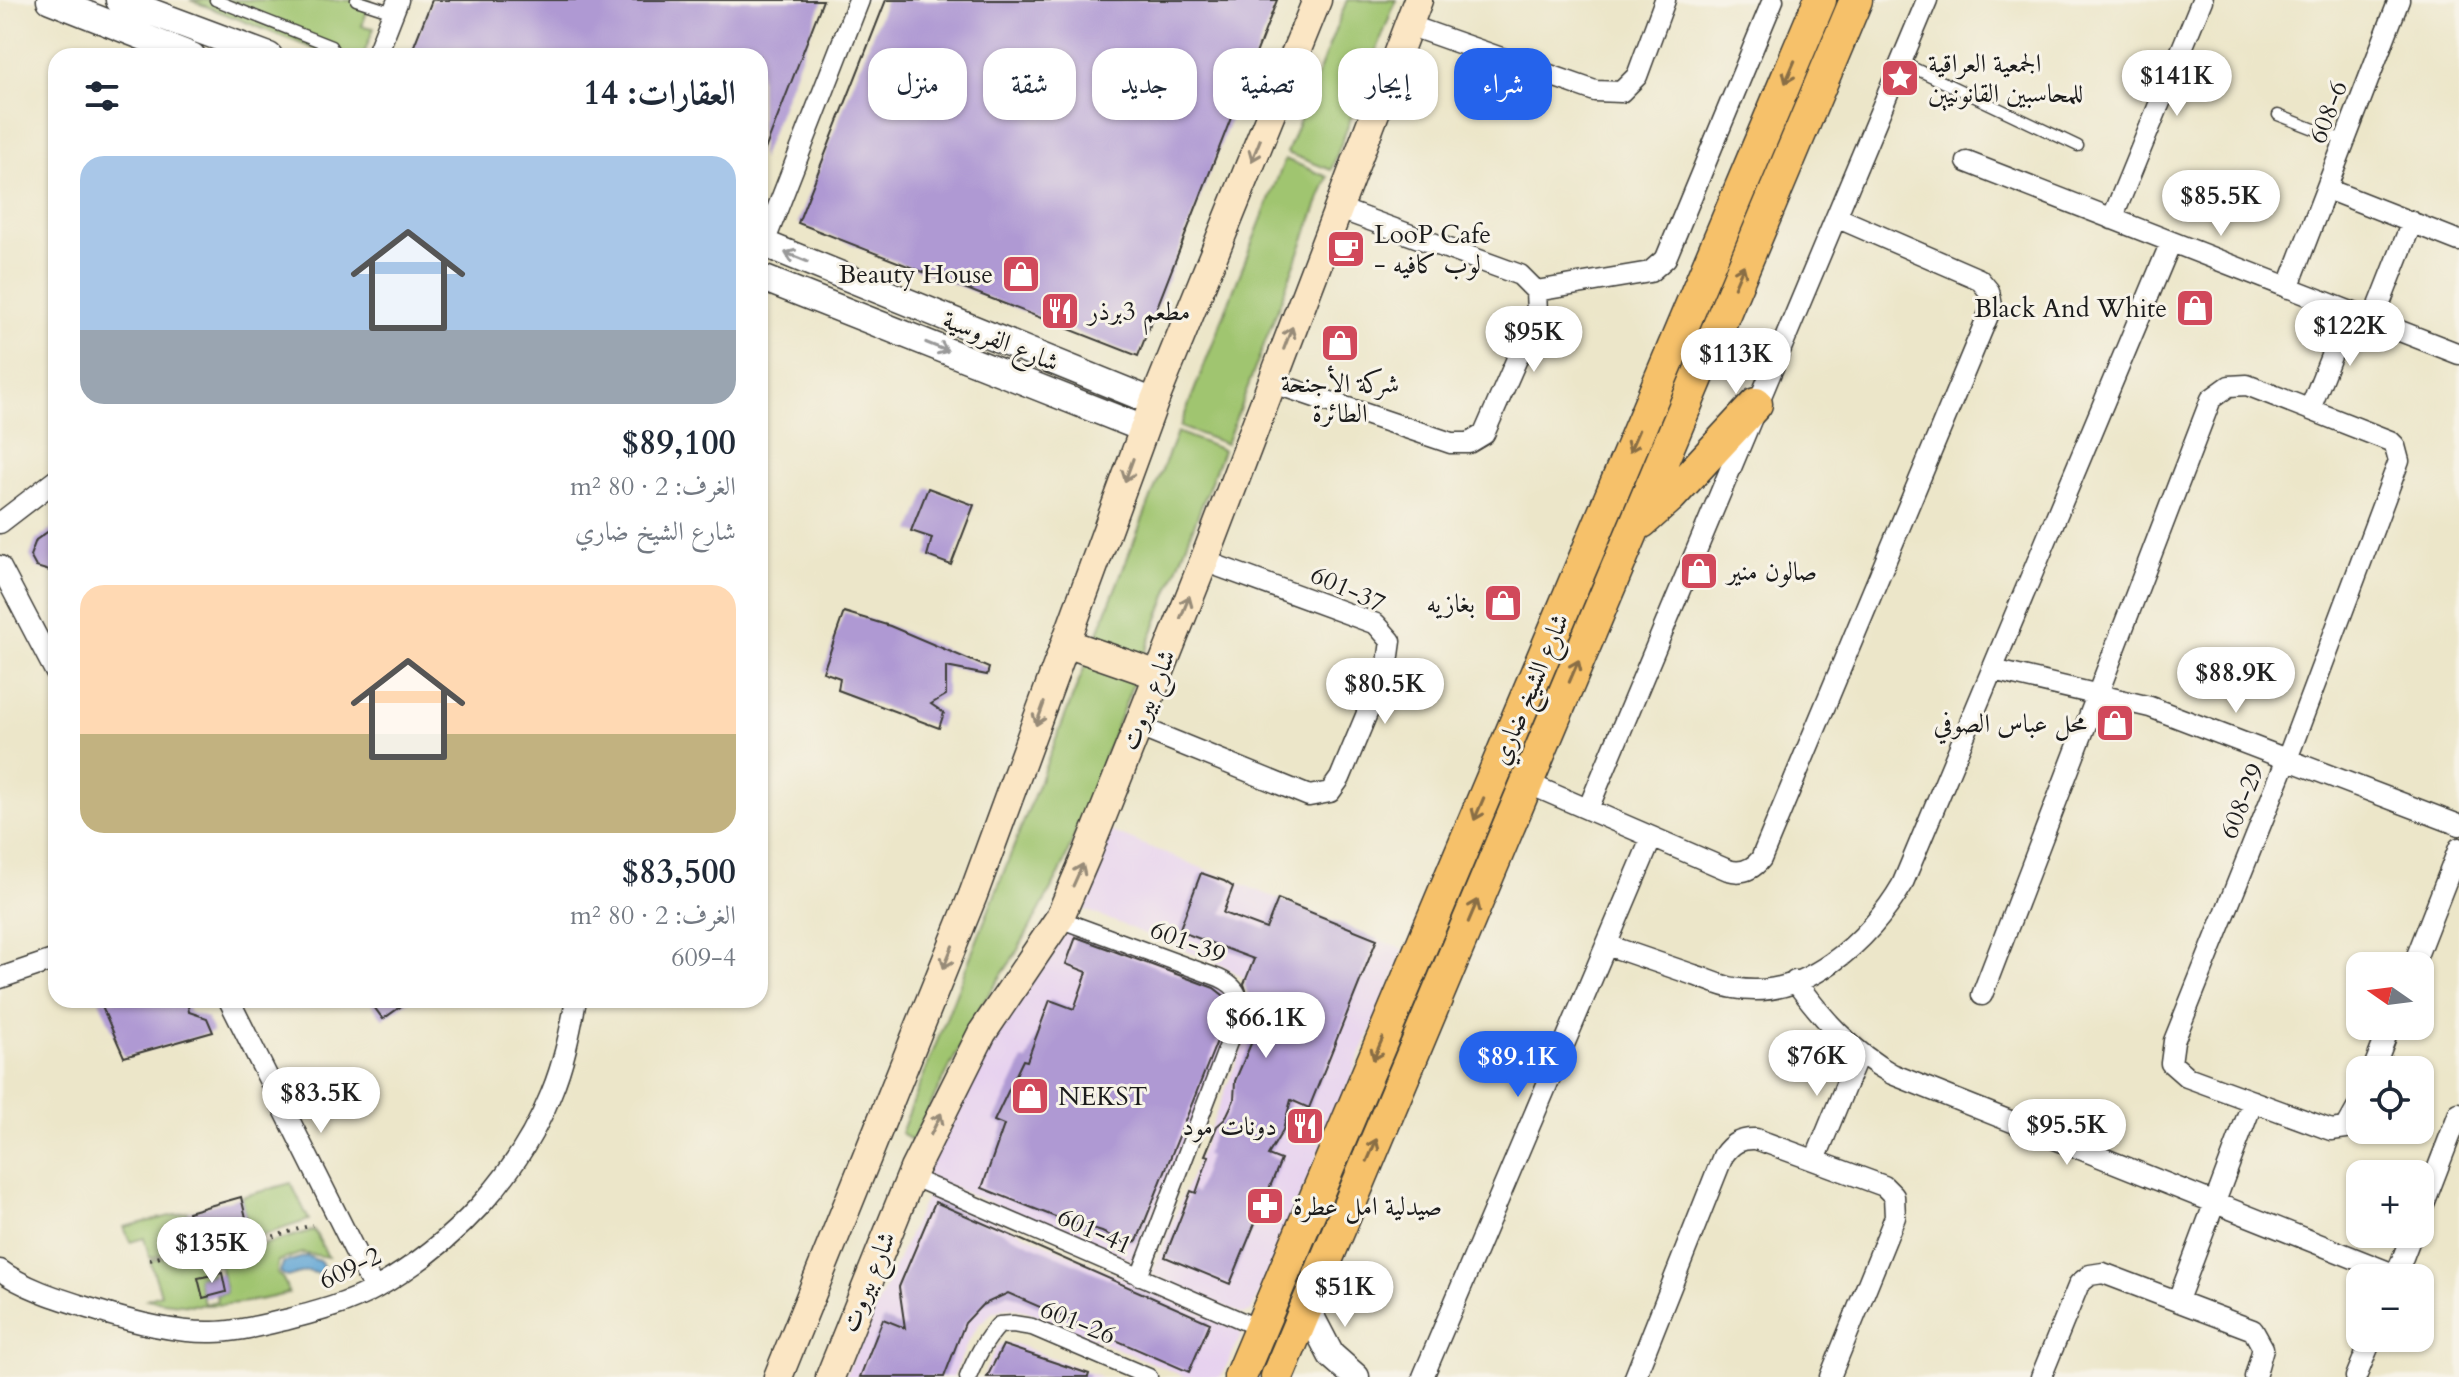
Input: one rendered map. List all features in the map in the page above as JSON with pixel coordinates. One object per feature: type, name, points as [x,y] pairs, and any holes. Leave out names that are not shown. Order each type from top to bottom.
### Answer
[{"type":"main road","name":"شارع بيروت","points":[[778,1377],[973,895],[1154,402],[1317,0]]},
{"type":"main road","name":"شارع الشيخ ضاري","points":[[1240,1377],[1820,0]]},
{"type":"main road","name":"شارع الشيخ ضاري","points":[[1277,1377],[1856,0]]},
{"type":"main road","name":"شارع بيروت","points":[[830,1377],[911,1177],[982,1033],[1059,919],[1204,561],[1413,13]]},
{"type":"main road","points":[[1634,529],[1671,496],[1756,404]]},
{"type":"main road","points":[[1066,643],[1158,675]]},
{"type":"street","points":[[50,0],[172,48]]},
{"type":"street","points":[[119,0],[248,48]]},
{"type":"street","points":[[768,228],[859,0]]},
{"type":"street","points":[[1413,13],[1595,91],[1621,92],[1637,76],[1665,0]]},
{"type":"street","points":[[1536,291],[1650,272],[1666,258],[1773,0]]},
{"type":"street","points":[[1588,809],[1927,0]]},
{"type":"street","points":[[2112,219],[2202,0]]},
{"type":"street","name":"608-6","points":[[2288,288],[2399,0]]},
{"type":"street","points":[[379,48],[396,6]]},
{"type":"street","points":[[1967,162],[2459,354]]},
{"type":"street","points":[[2327,189],[2459,241]]},
{"type":"street","points":[[1271,382],[1451,443],[1469,443],[1484,434],[1537,313],[1536,291],[1520,275],[1337,208]]},
{"type":"street","points":[[1527,783],[1735,872],[1750,869],[1761,859],[1990,313],[1989,291],[1979,279],[1836,217]]},
{"type":"street","points":[[2373,321],[2412,222]]},
{"type":"street","points":[[1607,945],[1732,988],[1764,989],[1795,981],[1838,959],[1857,943],[1889,906],[1902,885],[2171,242]]},
{"type":"street","name":"شارع الفروسية","points":[[768,245],[1154,402]]},
{"type":"street","name":"شارع الفروسية","points":[[768,280],[1144,429]]},
{"type":"street","points":[[890,329],[903,301]]},
{"type":"street","points":[[1982,995],[2211,399],[2229,386],[2247,385],[2310,409],[2349,311]]},
{"type":"street","name":"608-29","points":[[2253,1101],[2187,1077],[2171,1063],[2174,1041],[2287,759],[2397,468],[2398,453],[2390,441],[2310,409]]},
{"type":"street","points":[[0,523],[48,486]]},
{"type":"street","name":"601-37","points":[[1137,726],[1309,796],[1330,792],[1340,778],[1388,663],[1391,641],[1376,624],[1204,561]]},
{"type":"street","points":[[0,566],[48,658]]},
{"type":"street","points":[[1993,670],[2150,707],[2459,825]]},
{"type":"street","points":[[1423,1377],[1652,837]]},
{"type":"street","points":[[2418,952],[2459,848]]},
{"type":"street","name":"601-39","points":[[1059,919],[1219,978],[1239,993],[1236,1024],[1139,1277]]},
{"type":"street","points":[[0,978],[48,962]]},
{"type":"street","points":[[1795,981],[1825,1020],[1859,1053],[1901,1077],[2367,1264]]},
{"type":"street","points":[[233,1008],[374,1289]]},
{"type":"street","name":"609-2","points":[[0,1270],[55,1297],[106,1314],[159,1327],[214,1332],[266,1324],[323,1310],[374,1289],[418,1261],[460,1227],[504,1176],[527,1143],[551,1094],[568,1043],[575,1008]]},
{"type":"street","points":[[1815,1160],[1859,1053]]},
{"type":"street","points":[[2178,1300],[2253,1101],[2331,1130],[2346,1128]]},
{"type":"street","points":[[2434,1178],[2459,1113]]},
{"type":"street","points":[[1635,1377],[1728,1149],[1741,1140],[1756,1139],[1884,1186],[1894,1196],[1895,1217],[1830,1377]]},
{"type":"street","name":"601-41","points":[[911,1177],[1261,1329]]},
{"type":"street","points":[[2041,1377],[2075,1290],[2090,1275],[2110,1274],[2247,1327],[2262,1341],[2263,1354],[2255,1377]]},
{"type":"street","points":[[1306,1307],[1331,1355],[1356,1377]]},
{"type":"street","name":"601-26","points":[[968,1377],[990,1334],[999,1325],[1013,1324],[1032,1327],[1149,1377]]},
{"type":"street","points":[[2356,1377],[2366,1352]]},
{"type":"lane","points":[[215,0],[332,48]]},
{"type":"lane","points":[[356,0],[396,6]]},
{"type":"lane","points":[[1901,62],[2078,146]]},
{"type":"lane","points":[[2278,115],[2345,141]]},
{"type":"path","points":[[258,1241],[312,1225]]},
{"type":"path","points":[[150,1260],[211,1242]]},
{"type":"shaded area","points":[[1105,829],[1405,950],[1251,1312],[1242,1314],[1152,1274],[1253,1021],[1249,983],[1228,968],[1074,905]]},
{"type":"shaded area","points":[[1066,918],[1228,981],[1240,1009],[1133,1261],[927,1177],[926,1170],[997,1029]]},
{"type":"shaded area","points":[[935,1194],[1239,1330],[1242,1334],[1221,1377],[1186,1377],[1027,1311],[1009,1307],[993,1312],[980,1323],[953,1377],[845,1377],[926,1197]]},
{"type":"shaded area","points":[[1005,1343],[1101,1377],[983,1377],[996,1347]]},
{"type":"green space","points":[[190,0],[371,0],[362,26],[374,28],[366,48],[312,48]]},
{"type":"green space","points":[[1347,0],[1396,0],[1378,48],[1338,48],[1338,120],[1350,120],[1331,170],[1287,153],[1300,120],[1322,120],[1322,64]]},
{"type":"green space","points":[[1285,159],[1328,177],[1226,444],[1180,427]]},
{"type":"green space","points":[[1177,432],[1223,450],[1060,873],[1015,955],[981,1006],[912,1141],[901,1133]]},
{"type":"green space","points":[[291,1183],[309,1220],[257,1237],[255,1229],[249,1230],[241,1197]]},
{"type":"green space","points":[[188,1212],[195,1240],[210,1237],[211,1241],[150,1258],[144,1238],[130,1242],[124,1227]]},
{"type":"green space","points":[[314,1230],[328,1257],[302,1253],[278,1261],[277,1273],[289,1293],[272,1297],[200,1305],[147,1299],[161,1294],[150,1261],[212,1244],[259,1246]],"holes":[[[220,1264],[226,1292],[216,1295],[217,1301],[204,1304],[198,1278],[212,1275],[210,1266]]]},
{"type":"water","points":[[307,1256],[321,1262],[321,1274],[307,1271],[287,1277],[280,1272],[283,1263]]},
{"type":"building","points":[[432,0],[823,0],[768,142],[768,48],[413,48]]},
{"type":"building","points":[[886,0],[1277,0],[1258,48],[1213,48],[1213,120],[1230,120],[1138,356],[798,223]]},
{"type":"building","points":[[928,488],[974,505],[951,565],[927,556],[932,538],[911,531]]},
{"type":"building","points":[[48,532],[48,571],[36,567],[30,556],[36,540]]},
{"type":"building","points":[[844,612],[890,626],[989,668],[987,675],[946,667],[946,695],[931,704],[944,713],[939,728],[838,690],[840,678],[823,672]]},
{"type":"building","points":[[1201,873],[1233,887],[1223,913],[1266,929],[1278,899],[1377,939],[1309,1108],[1291,1100],[1283,1130],[1268,1155],[1281,1160],[1230,1284],[1165,1257],[1191,1191],[1196,1193],[1209,1156],[1205,1155],[1217,1126],[1225,1119],[1234,1100],[1235,1081],[1253,1039],[1244,1035],[1250,1002],[1244,984],[1254,959],[1179,931]]},
{"type":"building","points":[[1076,937],[1214,988],[1228,999],[1225,1021],[1137,1241],[1125,1243],[982,1188],[1004,1125],[994,1121],[1023,1060],[1027,1061],[1050,1000],[1074,1009],[1087,972],[1066,964]]},
{"type":"building","points":[[103,1008],[188,1008],[189,1012],[207,1018],[213,1032],[124,1057]]},
{"type":"building","points":[[375,1008],[399,1008],[383,1019]]},
{"type":"building","points":[[241,1197],[249,1230],[255,1229],[260,1249],[209,1261],[203,1239],[195,1241],[188,1212]]},
{"type":"building","points":[[935,1202],[1210,1323],[1189,1372],[1008,1293],[982,1305],[965,1323],[944,1377],[860,1377],[883,1319],[905,1328],[899,1287]]},
{"type":"building","points":[[222,1273],[226,1292],[203,1298],[198,1278]]},
{"type":"building","points":[[1003,1345],[1089,1374],[1088,1377],[987,1377]]},
{"type":"place","name":"الجمعية العراقية للمحاسبين القانونيين","points":[[1900,78]]},
{"type":"place","name":"LooP Cafe - لوب كافيه","points":[[1346,249]]},
{"type":"place","name":"Beauty House","points":[[1021,274]]},
{"type":"place","name":"Black And White","points":[[2195,308]]},
{"type":"place","name":"مطعم 3برذر","points":[[1060,311]]},
{"type":"place","name":"شركة الأجنحة الطائرة","points":[[1340,343]]},
{"type":"place","name":"صالون منير","points":[[1699,571]]},
{"type":"place","name":"بغازيه","points":[[1503,603]]},
{"type":"place","name":"محل عباس الصوفي","points":[[2115,723]]},
{"type":"place","name":"NEKST","points":[[1030,1096]]},
{"type":"place","name":"دونات مود","points":[[1305,1126]]},
{"type":"place","name":"صيدلية امل عطرة","points":[[1265,1206]]}]
